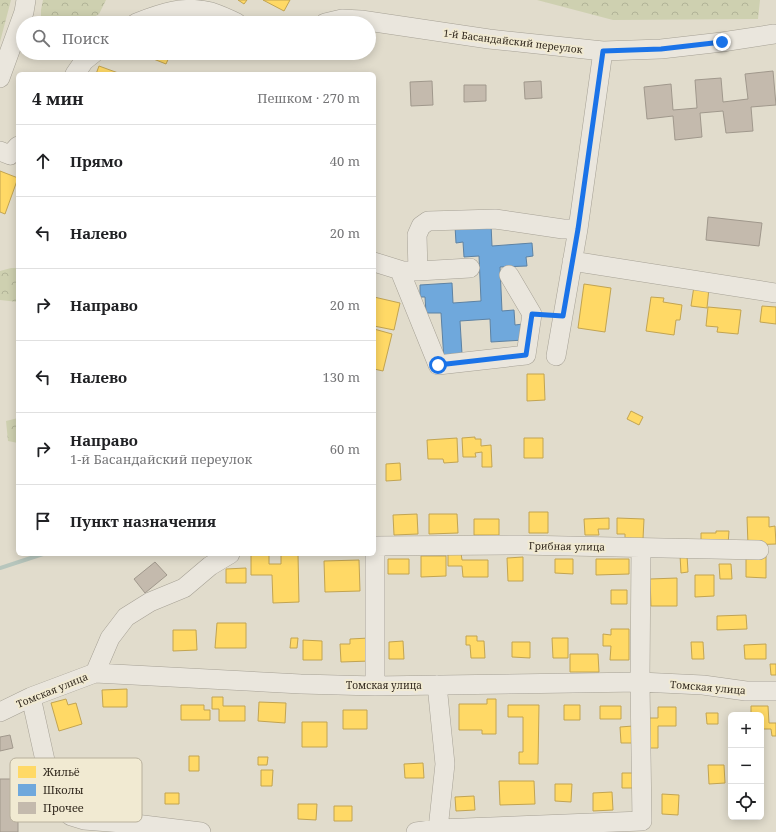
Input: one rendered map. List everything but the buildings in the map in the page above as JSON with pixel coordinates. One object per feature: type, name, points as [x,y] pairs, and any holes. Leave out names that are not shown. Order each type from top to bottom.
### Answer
[{"type":"street","points":[[23,16],[26,0]]},
{"type":"street","points":[[155,16],[182,9],[212,12],[221,16]]},
{"type":"street","name":"1-й Басандайский переулок","points":[[376,22],[489,39],[603,51],[661,49],[774,34]]},
{"type":"street","points":[[0,78],[16,34]]},
{"type":"street","points":[[556,356],[578,229],[603,51]]},
{"type":"street","points":[[76,72],[85,60]]},
{"type":"street","points":[[411,271],[417,235],[421,226],[428,222],[495,219],[564,229],[578,229]]},
{"type":"street","points":[[572,261],[776,293]]},
{"type":"street","points":[[376,262],[411,271],[470,268]]},
{"type":"street","points":[[411,271],[402,276],[438,365],[526,355],[532,314],[509,275]]},
{"type":"street","points":[[532,314],[563,316]]},
{"type":"street","name":"Грибная улица","points":[[376,546],[520,545],[759,550]]},
{"type":"street","points":[[416,832],[438,829],[642,821],[640,682],[641,548]]},
{"type":"street","points":[[95,673],[110,638],[126,617],[150,602],[184,588],[210,566],[227,556]]},
{"type":"street","points":[[375,556],[375,686]]},
{"type":"street","name":"Томская улица","points":[[0,712],[31,697],[95,673],[301,684],[375,686],[640,682],[703,685],[746,691],[776,691]]},
{"type":"street","points":[[437,685],[445,764],[438,829]]},
{"type":"street","points":[[31,697],[44,758]]},
{"type":"street","points":[[97,822],[135,828],[201,832]]},
{"type":"green space","points":[[0,0],[11,0],[0,42]]},
{"type":"green space","points":[[43,0],[106,0],[99,14],[96,16],[41,16]]},
{"type":"green space","points":[[537,0],[760,0],[758,19],[613,20]]},
{"type":"green space","points":[[16,268],[16,302],[0,300],[0,271]]},
{"type":"green space","points":[[16,418],[16,443],[8,441],[6,421]]},
{"type":"waterway","points":[[0,568],[37,556]]},
{"type":"route","points":[[438,365],[526,355],[532,314],[563,316],[578,229],[603,51],[661,49],[722,42]]}]
